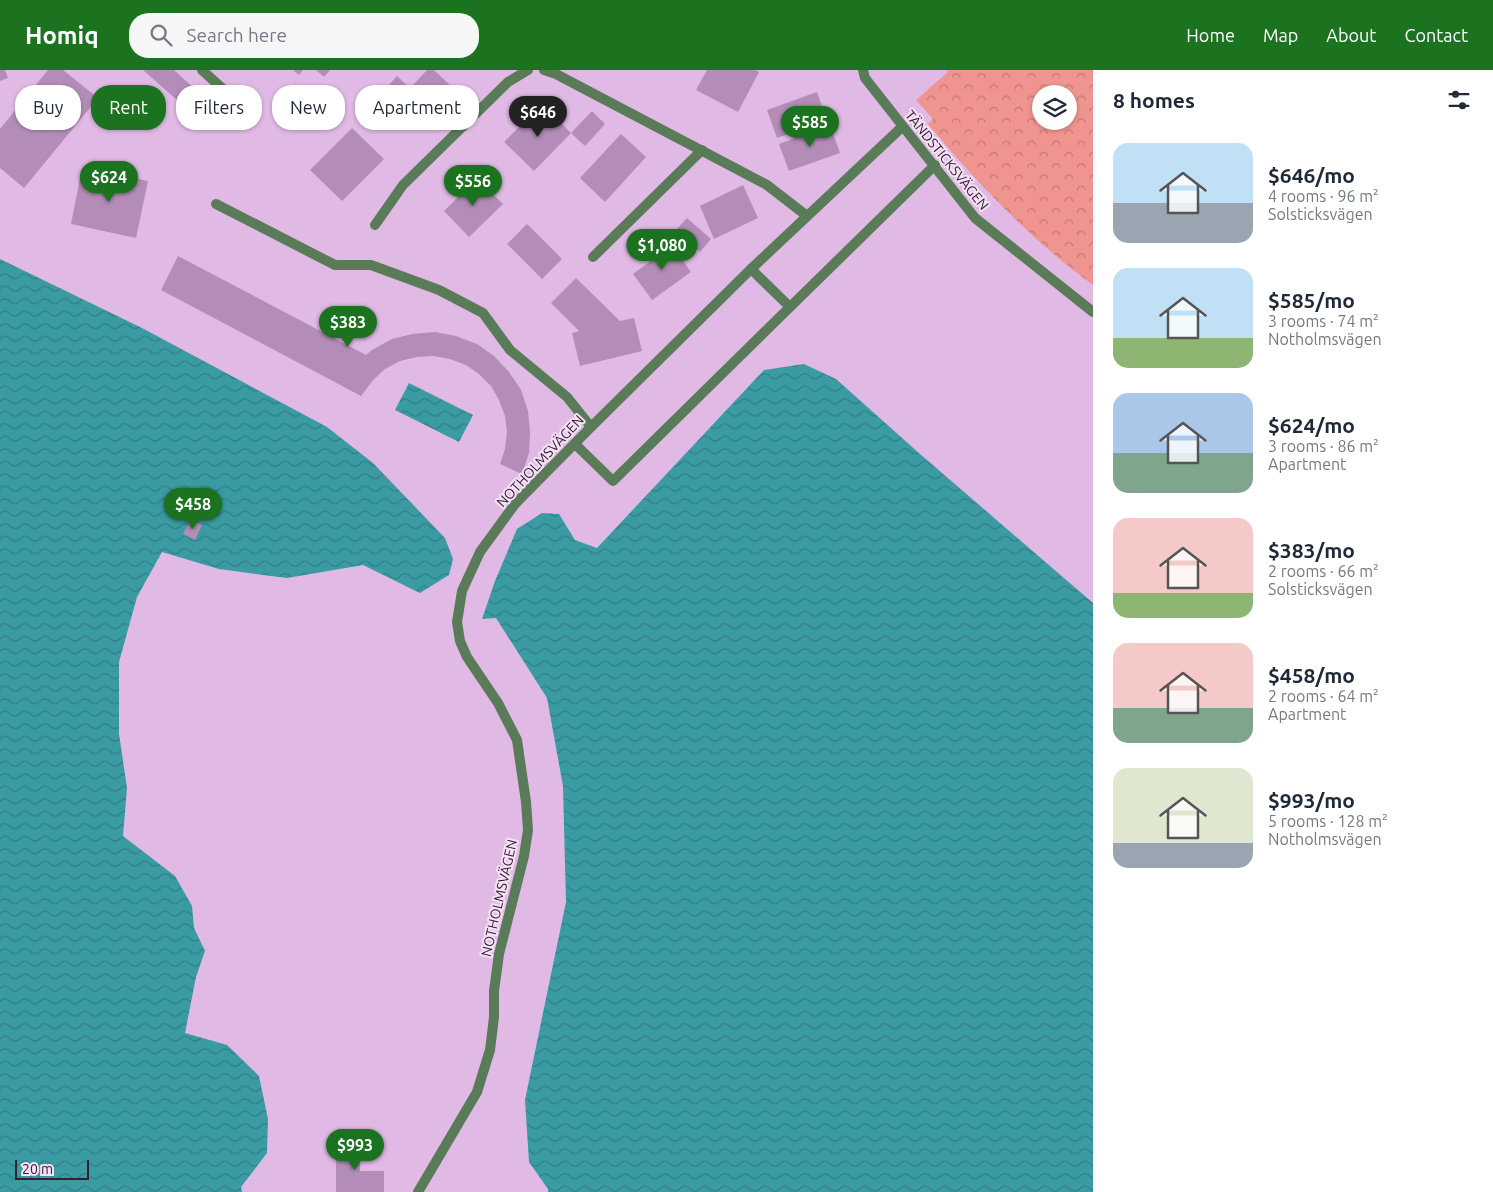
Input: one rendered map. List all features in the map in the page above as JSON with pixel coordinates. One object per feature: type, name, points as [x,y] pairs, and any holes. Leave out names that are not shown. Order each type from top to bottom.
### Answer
[{"type":"street","points":[[202,70],[218,85]]},
{"type":"street","points":[[376,225],[403,184],[508,82],[528,70]]},
{"type":"street","points":[[544,70],[556,74],[767,185],[807,216]]},
{"type":"street","name":"TÄNDSTICKSVÄGEN","points":[[863,70],[866,78],[902,127],[935,165],[975,218],[1093,312]]},
{"type":"street","name":"NOTHOLMSVÄGEN","points":[[418,1192],[477,1092],[490,1050],[494,1017],[494,990],[499,954],[524,856],[528,830],[517,740],[498,703],[467,657],[460,641],[457,622],[462,591],[480,552],[515,504],[751,269],[902,127]]},
{"type":"street","points":[[593,257],[702,150]]},
{"type":"street","points":[[575,444],[613,481],[935,165]]},
{"type":"street","points":[[216,204],[335,265],[371,265],[440,290],[483,313],[510,350],[567,397],[591,427]]},
{"type":"street","points":[[751,269],[790,307]]},
{"type":"green space","points":[[947,70],[1093,70],[1093,285],[1048,249],[1006,210],[928,124],[933,119],[916,100],[948,72]]},
{"type":"water","points":[[0,259],[142,328],[327,427],[373,463],[445,538],[453,559],[449,575],[420,593],[363,565],[287,578],[219,569],[162,552],[137,597],[119,662],[119,734],[127,788],[123,836],[175,876],[192,906],[194,928],[205,951],[196,977],[185,1033],[227,1045],[259,1076],[268,1119],[267,1153],[241,1187],[242,1192],[0,1192]]},
{"type":"water","points":[[804,364],[836,379],[1093,603],[1093,1192],[548,1192],[548,1189],[529,1162],[525,1100],[566,902],[563,786],[547,698],[496,618],[482,619],[495,581],[517,529],[542,513],[559,514],[575,540],[597,548],[764,370]]},
{"type":"water","points":[[409,383],[473,415],[459,442],[395,410]]},
{"type":"building","points":[[0,70],[5,70],[8,78],[0,81]]},
{"type":"building","points":[[48,70],[63,70],[91,92],[91,107],[81,119],[81,85],[36,85]]},
{"type":"building","points":[[143,70],[174,70],[191,85],[176,85],[176,99],[166,90],[166,85],[160,85]]},
{"type":"building","points":[[293,70],[303,70],[299,75]]},
{"type":"building","points":[[316,70],[330,70],[324,77]]},
{"type":"building","points":[[427,70],[434,70],[450,85],[413,85]]},
{"type":"building","points":[[707,70],[755,70],[759,72],[738,112],[696,90]]},
{"type":"building","points":[[397,76],[407,85],[389,85]]},
{"type":"building","points":[[817,92],[827,120],[777,138],[767,110]]},
{"type":"building","points":[[542,104],[571,133],[534,171],[504,142]]},
{"type":"building","points":[[15,111],[15,130],[72,130],[24,188],[0,168],[0,129]]},
{"type":"building","points":[[592,111],[605,124],[585,146],[571,133]]},
{"type":"building","points":[[830,125],[840,153],[789,171],[779,144]]},
{"type":"building","points":[[352,128],[384,159],[342,201],[310,170]]},
{"type":"building","points":[[621,134],[646,157],[605,202],[580,178]]},
{"type":"building","points":[[82,168],[148,181],[136,238],[71,224]]},
{"type":"building","points":[[477,178],[503,204],[469,237],[444,211]]},
{"type":"building","points":[[743,185],[758,218],[714,239],[700,206]]},
{"type":"building","points":[[687,218],[711,239],[700,252],[676,230]]},
{"type":"building","points":[[527,224],[562,259],[542,279],[507,244]]},
{"type":"building","points":[[669,241],[691,272],[652,300],[633,274],[652,260],[650,256]]},
{"type":"building","points":[[178,256],[366,355],[392,339],[412,334],[435,332],[456,336],[477,344],[494,356],[509,372],[521,390],[528,411],[530,432],[529,453],[522,474],[500,464],[505,449],[507,432],[505,416],[491,386],[466,365],[450,359],[433,356],[400,361],[385,369],[373,380],[361,396],[161,290]]},
{"type":"building","points":[[576,278],[620,321],[634,318],[642,351],[580,366],[572,333],[579,331],[551,303]]},
{"type":"building","points":[[190,520],[202,525],[195,540],[183,534]]},
{"type":"building","points":[[336,1142],[360,1142],[360,1171],[384,1171],[384,1192],[336,1192]]}]
